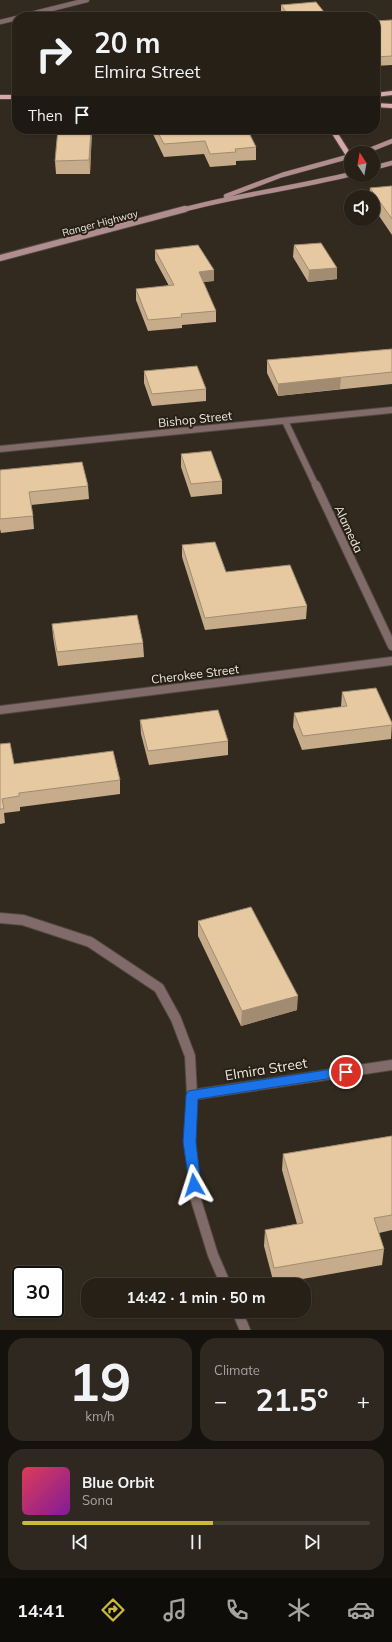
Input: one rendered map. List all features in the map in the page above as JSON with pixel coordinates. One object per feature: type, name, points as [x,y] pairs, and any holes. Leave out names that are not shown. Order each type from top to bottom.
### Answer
[{"type":"main road","points":[[380,90],[392,89]]},
{"type":"main road","points":[[380,94],[392,93]]},
{"type":"main road","points":[[0,97],[12,97]]},
{"type":"main road","points":[[380,105],[392,106]]},
{"type":"main road","points":[[335,134],[344,148]]},
{"type":"main road","points":[[380,146],[392,142]]},
{"type":"main road","name":"Ranger Highway","points":[[204,204],[282,175],[344,159]]},
{"type":"main road","points":[[380,166],[392,163]]},
{"type":"main road","name":"Ranger Highway","points":[[0,258],[204,204],[307,185],[344,176]]},
{"type":"street","points":[[38,12],[87,0]]},
{"type":"street","points":[[0,22],[12,19]]},
{"type":"street","name":"Bishop Street","points":[[0,449],[392,410]]},
{"type":"street","name":"Alameda","points":[[285,421],[392,646]]},
{"type":"street","name":"Cherokee Street","points":[[0,710],[392,661]]},
{"type":"street","points":[[0,918],[23,920],[90,942],[159,988],[176,1019],[190,1056],[192,1095],[190,1142],[196,1200],[213,1255],[223,1278]]},
{"type":"street","name":"Elmira Street","points":[[192,1095],[392,1064]]},
{"type":"street","points":[[240,1318],[245,1330]]},
{"type":"building","points":[[316,2],[324,12],[286,12],[281,5]]},
{"type":"building","points":[[392,20],[392,56],[380,57],[380,21]]},
{"type":"building","points":[[58,134],[91,134],[89,160],[55,161]]},
{"type":"building","points":[[159,134],[250,134],[256,147],[235,149],[236,152],[210,154],[205,141],[164,144]]},
{"type":"building","points":[[392,186],[392,219],[380,202],[380,190],[371,190],[370,188]]},
{"type":"building","points":[[321,243],[337,268],[309,270],[294,245]]},
{"type":"building","points":[[198,245],[214,270],[199,272],[216,311],[181,314],[182,317],[148,320],[136,289],[174,285],[155,250]]},
{"type":"building","points":[[392,349],[392,372],[278,384],[267,360]]},
{"type":"building","points":[[197,366],[206,389],[152,394],[144,371]]},
{"type":"building","points":[[211,451],[222,481],[191,484],[181,454]]},
{"type":"building","points":[[82,462],[88,486],[29,492],[33,516],[0,519],[0,470]]},
{"type":"building","points":[[215,542],[226,572],[290,565],[307,606],[205,618],[182,545]]},
{"type":"building","points":[[137,615],[143,643],[57,652],[52,624]]},
{"type":"building","points":[[376,688],[392,725],[303,736],[294,713],[347,706],[342,692]]},
{"type":"building","points":[[218,710],[228,741],[148,751],[140,720]]},
{"type":"building","points":[[10,743],[14,764],[113,751],[120,780],[19,793],[19,796],[2,799],[4,809],[0,809],[0,744]]},
{"type":"building","points":[[251,907],[298,996],[242,1011],[198,921]]},
{"type":"building","points":[[392,1136],[392,1215],[374,1218],[384,1249],[274,1268],[265,1230],[303,1223],[283,1154]]},
{"type":"route","points":[[194,1185],[190,1142],[192,1095],[346,1072]]}]
